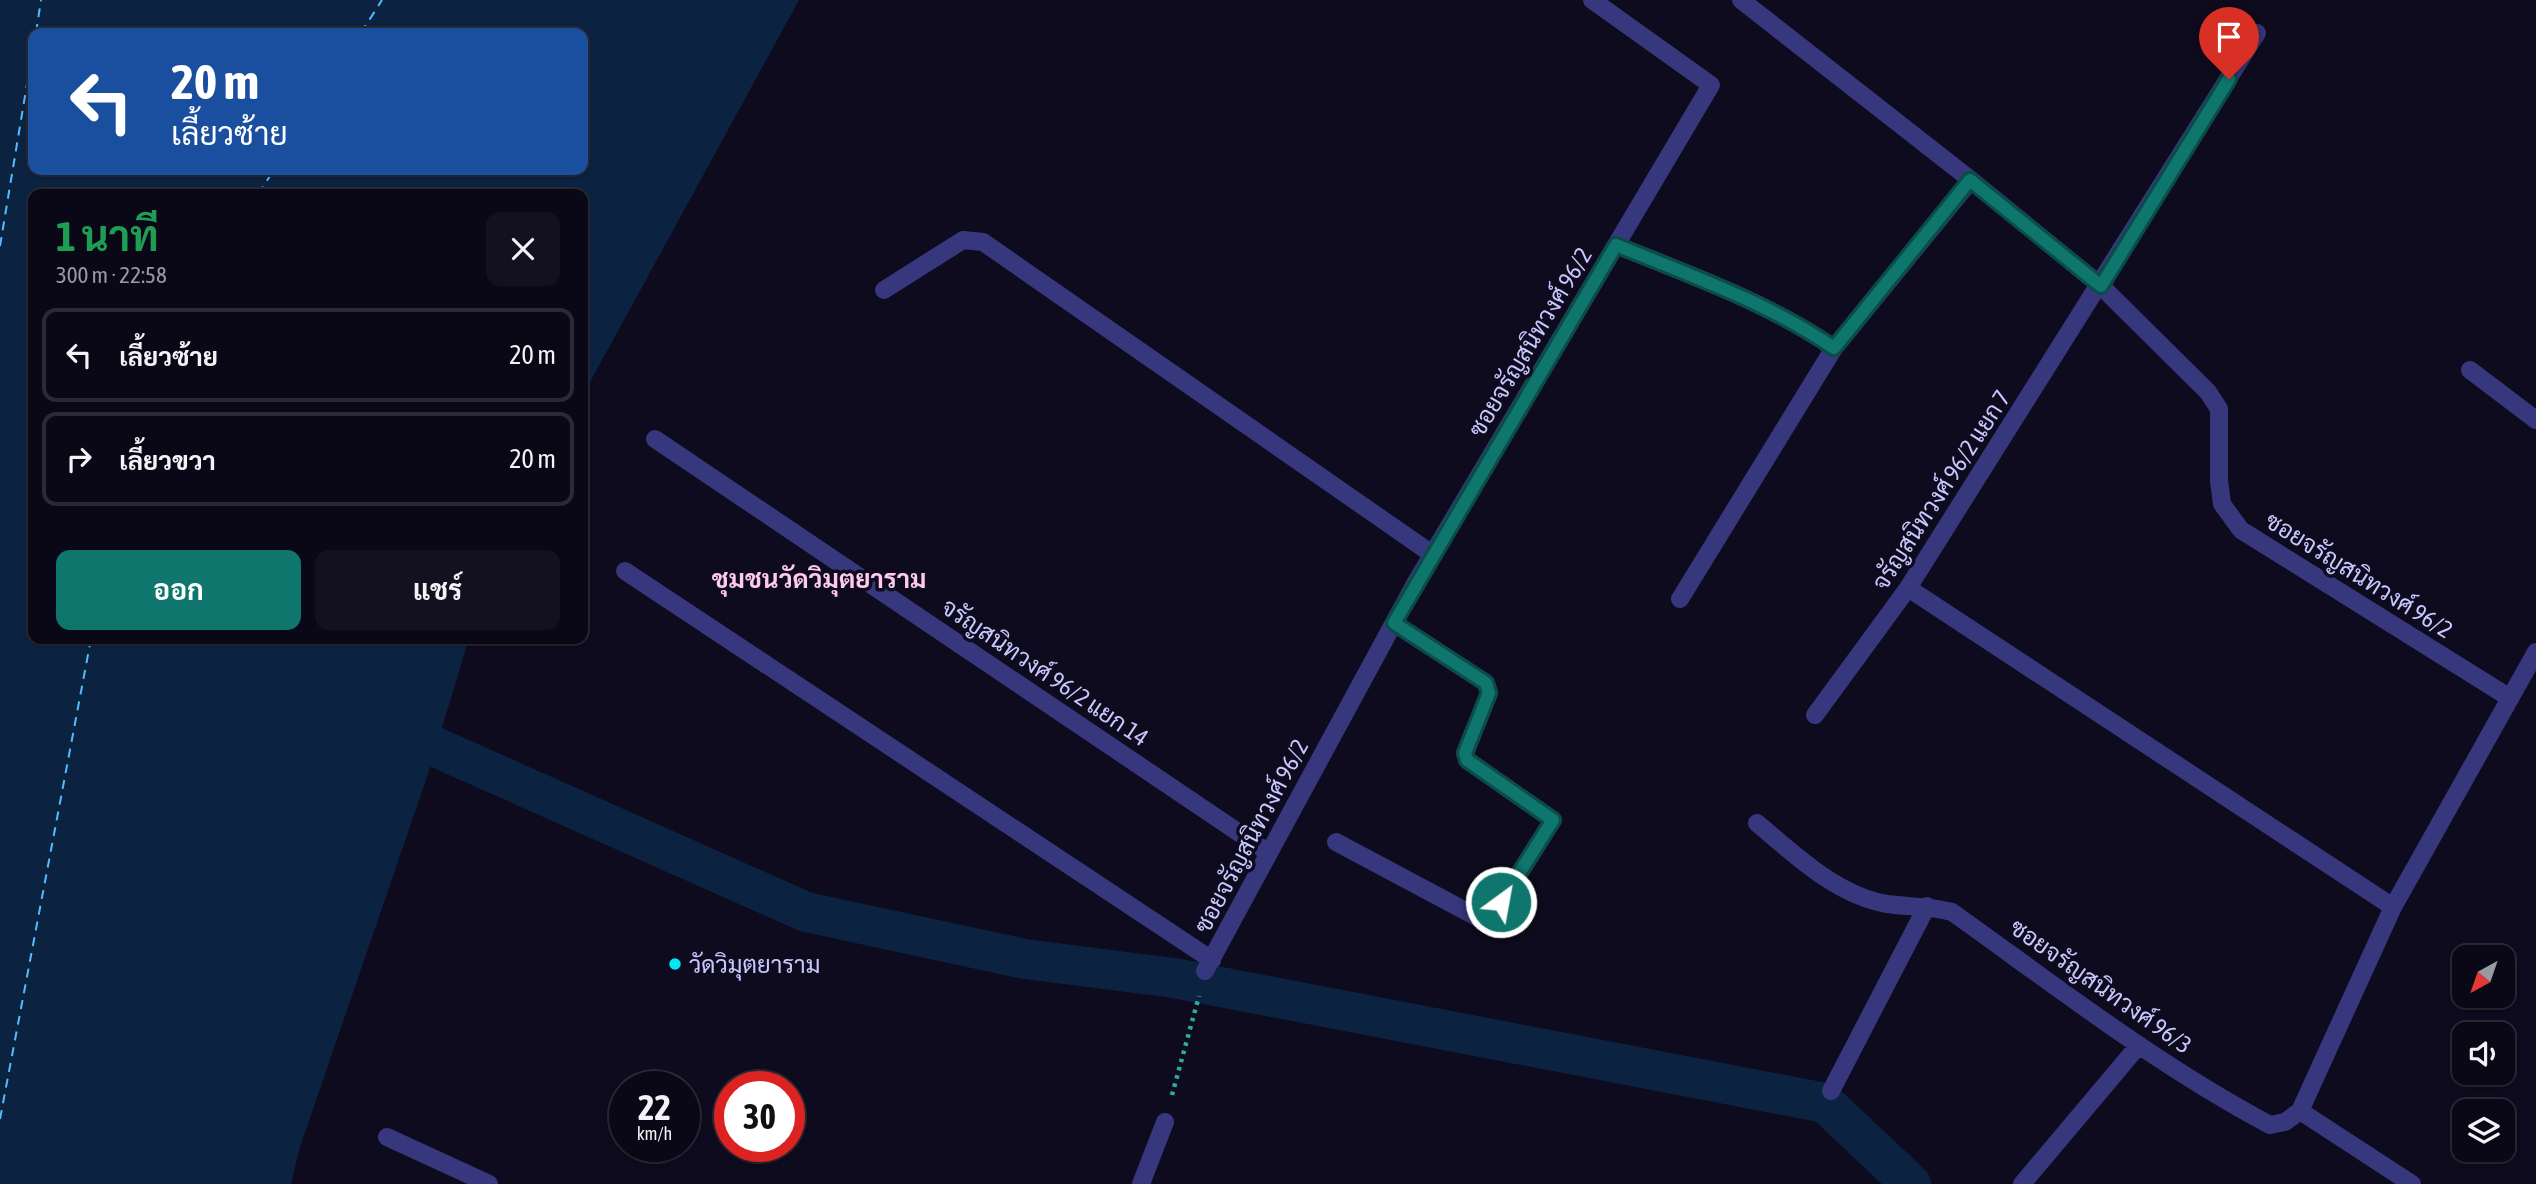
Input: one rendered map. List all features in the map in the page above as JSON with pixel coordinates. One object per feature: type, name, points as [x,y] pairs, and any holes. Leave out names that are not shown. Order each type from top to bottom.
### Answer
[{"type":"street","points":[[1592,0],[1711,85],[1616,245]]},
{"type":"street","name":"ซอยจรัญสนิทวงศ์ 96/2","points":[[1741,0],[2101,286],[2208,392],[2219,409],[2219,481],[2222,504],[2241,530],[2510,698]]},
{"type":"street","name":"จรัญสนิทวงศ์ 96/2 แยก 7","points":[[1815,715],[1908,588],[2101,286],[2258,33]]},
{"type":"street","points":[[1680,599],[1834,348],[1970,180]]},
{"type":"street","points":[[884,290],[963,240],[983,242],[1432,554]]},
{"type":"street","name":"ซอยจรัญสนิทวงศ์ 96/2","points":[[1209,966],[1432,554],[1616,245],[1807,329],[1834,348]]},
{"type":"street","points":[[2470,370],[2536,420]]},
{"type":"street","name":"จรัญสนิทวงศ์ 96/2 แยก 14","points":[[655,439],[1269,853]]},
{"type":"street","points":[[625,571],[1209,966]]},
{"type":"street","points":[[1908,588],[2393,907]]},
{"type":"street","points":[[1336,842],[1488,923],[1553,820],[1467,760],[1465,753],[1489,693],[1486,683],[1394,623]]},
{"type":"street","points":[[2412,1184],[2300,1111],[2393,907],[2536,652]]},
{"type":"street","name":"ซอยจรัญสนิทวงศ์ 96/3","points":[[1757,823],[1827,878],[1857,894],[1886,904],[1927,906],[1952,912],[2138,1045],[2232,1105],[2270,1125],[2285,1122],[2300,1111]]},
{"type":"street","points":[[1831,1091],[1927,906]]},
{"type":"street","points":[[2022,1184],[2138,1045]]},
{"type":"street","points":[[1141,1184],[1165,1122]]},
{"type":"street","points":[[387,1137],[489,1184]]},
{"type":"path","points":[[1181,1063],[1209,966]]},
{"type":"water","points":[[0,0],[799,0],[588,386],[588,189],[28,189],[28,644],[467,644],[426,780],[300,1147],[291,1184],[0,1184]]},
{"type":"waterway","points":[[386,725],[806,912],[1025,959],[1174,978],[1825,1103],[1911,1184]]},
{"type":"ferry route","points":[[37,28],[41,0]]},
{"type":"ferry route","points":[[364,28],[382,0]]},
{"type":"ferry route","points":[[0,246],[28,78]]},
{"type":"ferry route","points":[[261,189],[271,175]]},
{"type":"ferry route","points":[[0,1119],[90,644]]},
{"type":"place","name":"วัดวิมุตยาราม","points":[[675,964]]},
{"type":"district","name":"ชุมชนวัดวิมุตยาราม","points":[[819,579]]},
{"type":"route","points":[[1501,902],[1553,820],[1467,760],[1465,753],[1489,693],[1486,683],[1394,623],[1432,554],[1616,245],[1807,329],[1834,348],[1970,180],[2101,286],[2229,79]]}]
